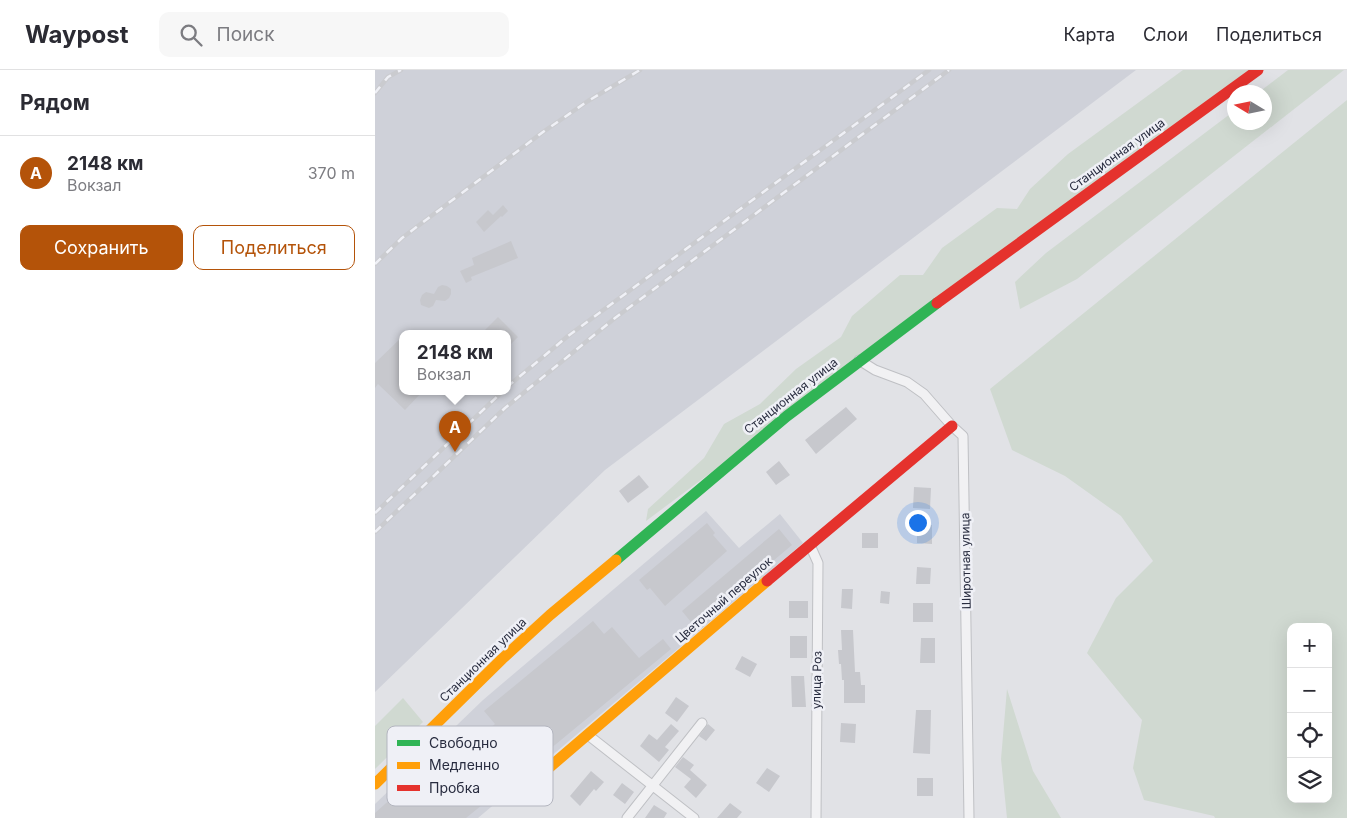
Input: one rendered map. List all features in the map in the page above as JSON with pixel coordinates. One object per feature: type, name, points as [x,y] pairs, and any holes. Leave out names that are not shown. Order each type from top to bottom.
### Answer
[{"type":"street","name":"Станционная улица","points":[[434,726],[550,615],[787,416],[859,360],[1258,70]]},
{"type":"street","name":"Широтная улица","points":[[859,360],[875,370],[907,382],[924,394],[963,436],[965,450],[969,818]]},
{"type":"street","name":"Цветочный переулок","points":[[553,764],[952,426]]},
{"type":"street","name":"улица Роз","points":[[810,545],[818,563],[816,818]]},
{"type":"street","points":[[627,818],[702,723]]},
{"type":"street","points":[[587,735],[694,818]]},
{"type":"street","name":"Станционная улица","points":[[375,784],[387,772]]},
{"type":"shaded area","points":[[375,70],[1136,70],[605,470],[375,692]]},
{"type":"shaded area","points":[[1183,70],[1250,70],[1230,85],[1227,85],[1227,87],[646,521],[648,509],[704,458],[724,424],[760,404],[796,369],[841,337],[852,316],[900,275],[923,275],[942,248],[997,208],[1017,209],[1030,189],[1068,154]]},
{"type":"shaded area","points":[[1288,70],[1344,70],[1272,126],[1272,85],[1268,85]]},
{"type":"shaded area","points":[[1347,100],[1347,818],[1215,818],[1214,816],[1144,800],[1133,768],[1142,720],[1087,653],[1116,598],[1153,561],[1121,516],[1065,476],[1012,450],[990,389]]},
{"type":"shaded area","points":[[1227,116],[1227,130],[1267,130],[1077,279],[1020,309],[1015,282],[1046,253]]},
{"type":"shaded area","points":[[706,511],[739,548],[780,514],[803,543],[553,755],[553,726],[456,726],[483,700]]},
{"type":"shaded area","points":[[1007,689],[1033,771],[1061,818],[1007,818],[1001,759]]},
{"type":"shaded area","points":[[403,698],[423,722],[419,726],[387,726],[387,757],[375,769],[375,726]]},
{"type":"shaded area","points":[[387,792],[387,806],[492,806],[478,818],[375,818],[375,804]]},
{"type":"building","points":[[503,205],[508,211],[484,232],[476,222],[488,210],[493,215]]},
{"type":"building","points":[[511,241],[518,258],[471,277],[472,280],[466,283],[460,271],[474,265],[472,258]]},
{"type":"building","points":[[442,285],[451,289],[449,298],[445,301],[436,300],[433,306],[429,308],[421,305],[422,295],[426,292],[434,294],[438,287]]},
{"type":"building","points":[[498,317],[511,330],[485,330]]},
{"type":"building","points":[[511,330],[518,337],[511,344]]},
{"type":"building","points":[[399,340],[399,395],[419,395],[405,410],[378,384],[375,388],[375,363]]},
{"type":"building","points":[[846,407],[857,419],[816,454],[805,440]]},
{"type":"building","points":[[779,461],[790,475],[776,485],[766,472]]},
{"type":"building","points":[[639,475],[649,487],[628,503],[619,491]]},
{"type":"building","points":[[914,487],[931,488],[930,509],[913,508]]},
{"type":"building","points":[[707,523],[715,533],[713,535],[727,551],[665,606],[650,588],[647,590],[639,580]]},
{"type":"building","points":[[917,524],[932,525],[932,544],[917,543]]},
{"type":"building","points":[[779,529],[792,545],[695,627],[682,611]]},
{"type":"building","points":[[862,533],[878,533],[878,548],[862,548]]},
{"type":"building","points":[[917,567],[931,568],[930,584],[916,584]]},
{"type":"building","points":[[842,589],[853,589],[852,609],[841,608]]},
{"type":"building","points":[[881,591],[890,592],[889,604],[880,603]]},
{"type":"building","points":[[789,601],[808,601],[808,618],[789,618]]},
{"type":"building","points":[[913,603],[933,603],[933,622],[913,622]]},
{"type":"building","points":[[593,621],[604,634],[612,627],[639,658],[663,639],[671,649],[553,747],[553,726],[493,726],[495,724],[484,711]]},
{"type":"building","points":[[841,630],[853,630],[855,672],[860,672],[861,685],[865,685],[865,703],[844,703],[844,680],[842,680],[838,650],[842,650]]},
{"type":"building","points":[[790,636],[807,636],[807,658],[790,658]]},
{"type":"building","points":[[921,638],[935,638],[935,663],[920,663]]},
{"type":"building","points":[[742,656],[757,664],[750,677],[735,669]]},
{"type":"building","points":[[791,676],[804,676],[806,707],[792,707]]},
{"type":"building","points":[[676,697],[689,706],[677,722],[665,713]]},
{"type":"building","points":[[916,710],[931,710],[930,754],[913,753]]},
{"type":"building","points":[[841,723],[856,724],[855,743],[840,742]]},
{"type":"building","points":[[671,724],[679,731],[665,747],[669,750],[659,762],[640,746],[649,734],[657,740]]},
{"type":"building","points":[[708,724],[715,730],[706,741],[699,736]]},
{"type":"building","points":[[683,757],[694,765],[690,770],[707,785],[696,798],[684,787],[691,779],[675,767]]},
{"type":"building","points":[[767,768],[780,776],[769,792],[756,783]]},
{"type":"building","points":[[591,771],[604,782],[596,791],[594,789],[580,806],[570,796]]},
{"type":"building","points":[[917,778],[933,778],[933,796],[917,796]]},
{"type":"building","points":[[622,783],[634,792],[625,804],[613,795]]},
{"type":"building","points":[[387,802],[387,806],[481,806],[466,818],[375,818],[375,813]]},
{"type":"building","points":[[730,803],[742,812],[737,818],[717,818]]},
{"type":"building","points":[[654,805],[667,813],[664,818],[645,818]]},
{"type":"railway","points":[[375,93],[388,77],[401,70]]},
{"type":"railway","points":[[375,264],[402,238],[543,132],[588,101],[640,70]]},
{"type":"railway","points":[[511,384],[568,336],[929,70]]},
{"type":"railway","points":[[375,532],[505,408],[615,318],[949,70]]},
{"type":"railway","points":[[375,513],[499,395]]},
{"type":"traffic: fast","points":[[616,560],[787,416],[937,303]]},
{"type":"traffic: slow","points":[[434,726],[550,615],[616,560]]},
{"type":"traffic: slow","points":[[553,764],[767,581]]},
{"type":"traffic: slow","points":[[375,784],[387,772]]},
{"type":"traffic: jam","points":[[937,303],[1258,70]]},
{"type":"traffic: jam","points":[[767,581],[952,426]]},
{"type":"place","name":"2148 км","points":[[455,452]]}]
